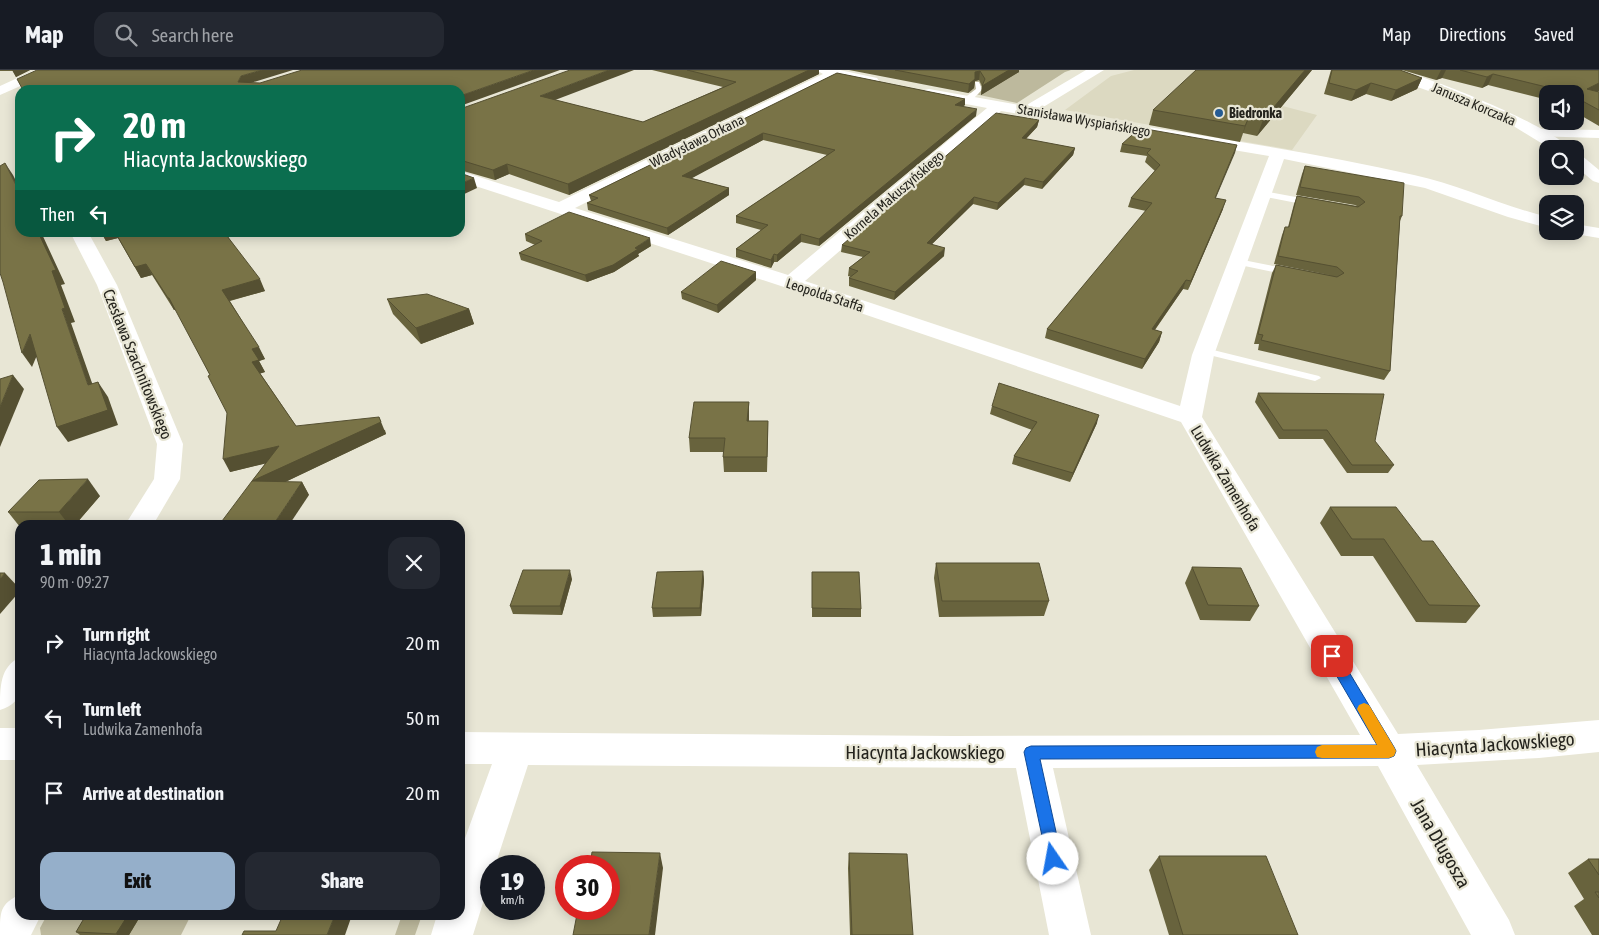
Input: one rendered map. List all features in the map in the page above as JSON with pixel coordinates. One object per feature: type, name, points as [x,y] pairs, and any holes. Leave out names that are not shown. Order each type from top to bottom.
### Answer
[{"type":"street","points":[[0,91],[45,70]]},
{"type":"street","name":"Janusza Korczaka","points":[[1383,70],[1459,96],[1495,111],[1547,140]]},
{"type":"street","points":[[829,71],[890,86]]},
{"type":"street","name":"Władysława Orkana","points":[[559,209],[829,71]]},
{"type":"street","points":[[1027,111],[1092,71]]},
{"type":"street","name":"Stanisława Wyspiańskiego","points":[[918,91],[1278,154],[1443,187],[1514,214],[1539,221]]},
{"type":"street","name":"Kornela Makuszyńskiego","points":[[791,283],[998,106]]},
{"type":"street","points":[[1536,133],[1599,134]]},
{"type":"street","name":"Ludwika Zamenhofa","points":[[1278,154],[1205,351],[1190,418],[1389,751]]},
{"type":"street","points":[[1584,166],[1599,178]]},
{"type":"street","name":"Leopolda Staffa","points":[[465,178],[791,283],[1190,418]]},
{"type":"street","points":[[1584,230],[1599,233]]},
{"type":"street","name":"Czesława Szachnitowskiego","points":[[82,237],[107,285],[170,444],[167,479],[142,520]]},
{"type":"street","points":[[0,696],[15,677]]},
{"type":"street","name":"Hiacynta Jackowskiego","points":[[465,748],[1031,752],[1389,751],[1599,736]]},
{"type":"street","points":[[0,744],[15,744]]},
{"type":"street","points":[[465,895],[515,748]]},
{"type":"street","name":"Jana Długosza","points":[[1389,751],[1494,935]]},
{"type":"street","points":[[1031,752],[1070,935]]},
{"type":"street","points":[[7,935],[17,920]]},
{"type":"street","points":[[452,935],[456,920]]},
{"type":"lane","points":[[965,100],[979,89],[977,82]]},
{"type":"lane","points":[[1264,194],[1318,204]]},
{"type":"lane","points":[[1238,262],[1304,275]]},
{"type":"lane","points":[[1205,351],[1315,378]]},
{"type":"shaded area","points":[[862,70],[1071,70],[1017,103]]},
{"type":"shaded area","points":[[1134,70],[1214,70],[1267,102],[1317,115],[1292,150],[1065,110],[1111,76]]},
{"type":"shaded area","points":[[44,920],[188,920],[181,935],[41,935],[40,928]]},
{"type":"shaded area","points":[[400,920],[420,920],[415,935],[395,935]]},
{"type":"building","points":[[37,70],[262,70],[241,76],[238,82],[260,83],[302,70],[534,70],[465,94],[465,85],[20,85],[17,79]]},
{"type":"building","points":[[570,70],[609,70],[540,96],[643,122],[736,82],[687,70],[809,70],[568,184],[507,164],[493,170],[465,162],[465,107]]},
{"type":"building","points":[[895,70],[1009,70],[982,86],[985,79],[980,71],[975,72],[975,79],[969,84]]},
{"type":"building","points":[[1196,70],[1305,70],[1263,120],[1249,117],[1245,126],[1153,110]]},
{"type":"building","points":[[1332,70],[1400,70],[1422,78],[1396,90],[1371,83],[1356,90],[1329,83]]},
{"type":"building","points":[[1460,70],[1599,70],[1599,83],[1587,89],[1599,92],[1599,110],[1584,102],[1584,85],[1539,85],[1493,74],[1487,77]]},
{"type":"building","points":[[837,73],[965,99],[955,105],[977,109],[819,239],[801,234],[777,255],[774,254],[771,260],[736,249],[768,225],[736,216],[835,150],[763,133],[682,176],[729,188],[667,228],[587,203],[598,198],[589,195]]},
{"type":"building","points":[[996,113],[1039,120],[1022,138],[1075,148],[1043,182],[1025,178],[998,203],[974,197],[927,243],[945,248],[895,292],[849,278],[858,271],[849,268],[870,252],[842,245]]},
{"type":"building","points":[[1140,128],[1237,145],[1215,198],[1226,200],[1191,281],[1186,280],[1152,329],[1162,332],[1145,359],[1047,329],[1152,203],[1131,198],[1160,165],[1147,153],[1151,149],[1122,144]]},
{"type":"building","points":[[5,163],[15,183],[15,237],[40,237],[56,270],[52,271],[65,308],[62,309],[88,385],[98,382],[108,410],[57,427],[30,334],[22,353],[0,273],[0,166]]},
{"type":"building","points":[[1305,166],[1404,183],[1402,216],[1400,216],[1390,371],[1261,340],[1263,335],[1258,334],[1276,265],[1337,277],[1344,273],[1337,267],[1278,256],[1285,227],[1289,227],[1297,196],[1358,207],[1365,202],[1359,197],[1300,187]]},
{"type":"building","points":[[465,175],[474,178],[465,182]]},
{"type":"building","points":[[569,212],[650,238],[635,248],[638,249],[613,265],[585,275],[519,253],[542,241],[525,234]]},
{"type":"building","points":[[118,237],[228,237],[260,279],[222,290],[259,347],[252,349],[259,360],[252,362],[296,426],[379,417],[381,422],[252,481],[279,446],[223,459],[227,413],[208,376],[210,375],[169,298],[146,264],[135,267]]},
{"type":"building","points":[[721,261],[756,272],[717,305],[681,292]]},
{"type":"building","points":[[427,294],[469,309],[416,328],[387,299]]},
{"type":"building","points":[[13,375],[0,407],[0,379]]},
{"type":"building","points":[[999,383],[1099,415],[1073,473],[1014,456],[1037,422],[992,406]]},
{"type":"building","points":[[1258,393],[1384,394],[1375,441],[1394,465],[1352,465],[1327,430],[1283,430]]},
{"type":"building","points":[[694,402],[749,402],[747,421],[768,421],[767,457],[723,457],[725,438],[689,438]]},
{"type":"building","points":[[88,479],[59,512],[8,512],[39,480]]},
{"type":"building","points":[[252,481],[302,482],[276,520],[223,520]]},
{"type":"building","points":[[1330,507],[1396,507],[1422,541],[1433,541],[1480,606],[1429,605],[1384,539],[1352,539]]},
{"type":"building","points":[[936,563],[1039,563],[1049,601],[942,601]]},
{"type":"building","points":[[1192,567],[1241,568],[1259,606],[1208,605]]},
{"type":"building","points":[[523,570],[570,570],[560,606],[510,606]]},
{"type":"building","points":[[703,571],[700,608],[652,608],[657,572]]},
{"type":"building","points":[[812,572],[859,572],[861,609],[812,608]]},
{"type":"building","points":[[592,852],[660,853],[649,935],[573,935],[576,920],[620,920],[620,855],[592,855]]},
{"type":"building","points":[[849,853],[907,854],[913,935],[852,935]]},
{"type":"building","points":[[1159,856],[1266,856],[1298,935],[1183,935]]},
{"type":"building","points":[[1588,859],[1599,859],[1599,875]]},
{"type":"building","points":[[83,920],[125,920],[116,934],[76,932]]},
{"type":"building","points":[[281,920],[333,920],[327,935],[242,935],[244,931],[276,931]]},
{"type":"slow traffic","points":[[1322,752],[1389,751],[1364,709]]},
{"type":"place","name":"Biedronka","points":[[1219,113]]},
{"type":"route","points":[[1053,859],[1031,752],[1389,751],[1332,656]]}]
